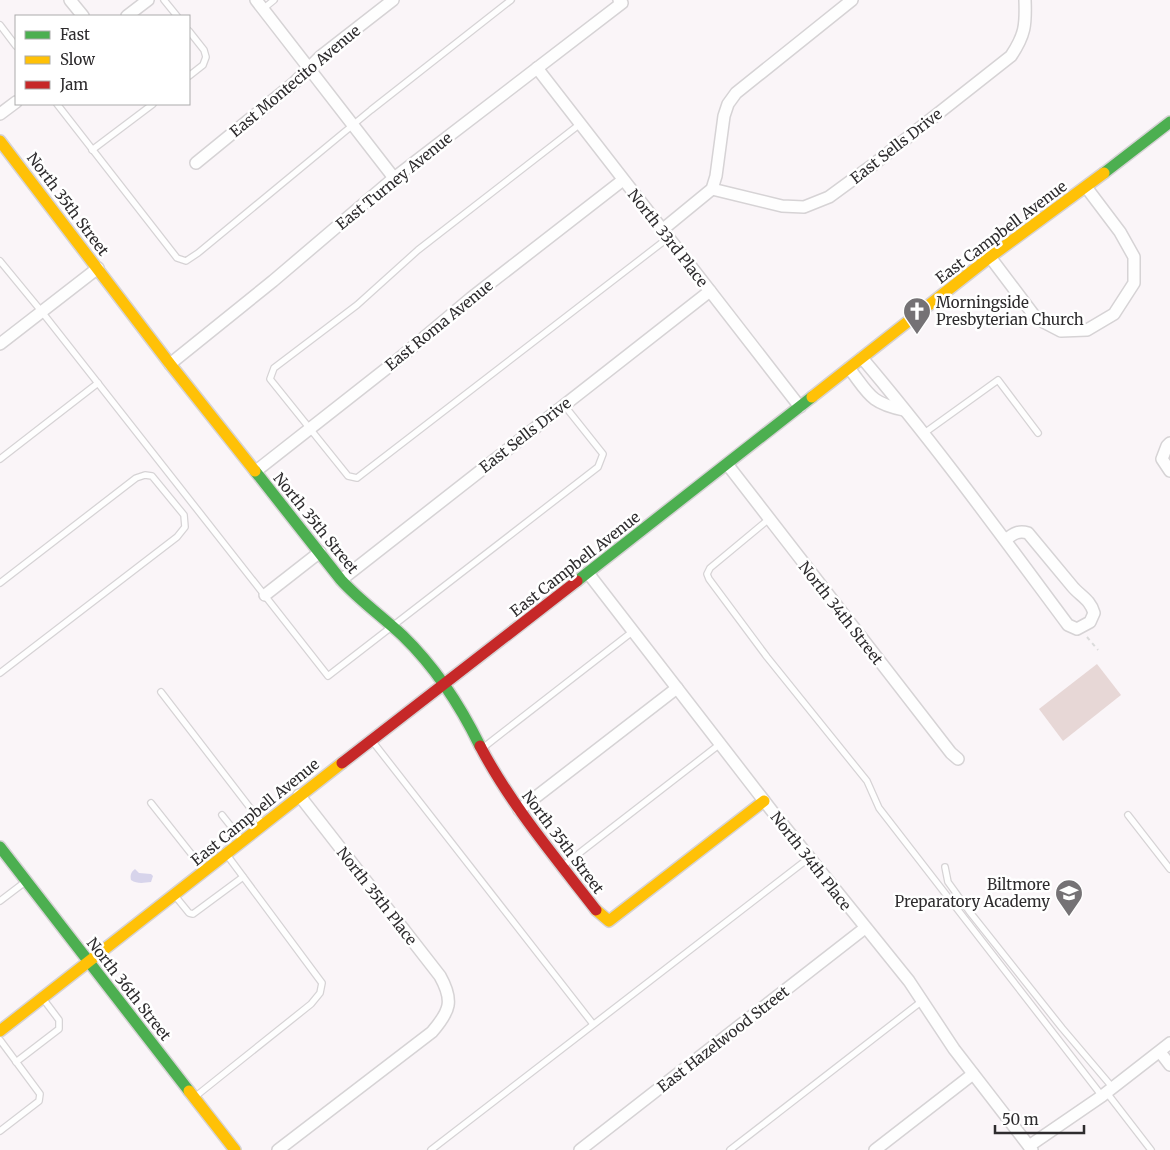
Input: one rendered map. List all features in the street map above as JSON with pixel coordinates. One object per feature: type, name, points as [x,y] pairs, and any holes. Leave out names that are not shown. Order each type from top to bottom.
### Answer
[{"type":"street","points":[[70,0],[82,15]]},
{"type":"street","points":[[128,15],[148,0]]},
{"type":"street","name":"East Montecito Avenue","points":[[196,163],[294,84],[308,67],[393,0]]},
{"type":"street","points":[[665,234],[712,189],[716,176],[724,116],[728,104],[736,93],[852,0]]},
{"type":"street","name":"East Sells Drive","points":[[712,189],[782,206],[804,206],[829,197],[1011,56],[1021,40],[1026,19],[1025,0]]},
{"type":"street","name":"East Turney Avenue","points":[[170,364],[273,281],[394,178],[620,2]]},
{"type":"street","points":[[259,5],[394,178]]},
{"type":"street","name":"North 33rd Place","points":[[537,68],[800,407]]},
{"type":"street","points":[[0,114],[15,103]]},
{"type":"street","name":"East Campbell Avenue","points":[[0,1031],[227,854],[299,795],[588,573],[990,258],[1086,188],[1170,122]]},
{"type":"street","name":"North 35th Street","points":[[0,141],[170,364],[341,580],[416,650],[469,724],[494,773],[519,810],[599,914],[608,921],[764,801]]},
{"type":"street","name":"East Roma Avenue","points":[[256,472],[396,361],[471,298],[622,180]]},
{"type":"street","points":[[990,258],[1036,318],[1061,331],[1087,330],[1114,314],[1134,283],[1134,257],[1120,232],[1086,188]]},
{"type":"street","points":[[0,344],[98,268]]},
{"type":"street","name":"East Sells Drive","points":[[341,580],[564,404],[710,292]]},
{"type":"street","points":[[862,358],[891,392],[1068,625],[1077,629],[1090,622],[1094,613],[1092,604],[1074,588],[1028,533],[1022,531],[1014,533],[1005,540]]},
{"type":"street","points":[[849,368],[872,398],[890,407],[904,410]]},
{"type":"street","points":[[879,402],[891,392]]},
{"type":"street","points":[[1170,443],[1162,459],[1170,470]]},
{"type":"street","name":"North 34th Street","points":[[727,464],[951,753],[958,759]]},
{"type":"street","points":[[265,595],[320,552]]},
{"type":"street","name":"North 34th Place","points":[[588,573],[764,801],[909,981],[954,1049],[1028,1149]]},
{"type":"street","points":[[519,810],[677,688]]},
{"type":"street","name":"North 35th Place","points":[[278,1150],[432,1032],[446,1016],[449,999],[447,988],[440,976],[299,795]]},
{"type":"street","name":"North 36th Street","points":[[1,850],[234,1150]]},
{"type":"street","name":"East Hazelwood Street","points":[[580,1150],[865,928]]},
{"type":"street","points":[[1028,1149],[1170,1044]]},
{"type":"street","points":[[1160,1052],[1170,1065]]},
{"type":"street","points":[[875,1150],[973,1074]]},
{"type":"lane","points":[[164,0],[176,15]]},
{"type":"lane","points":[[259,5],[274,0]]},
{"type":"lane","points":[[58,105],[177,258],[186,261],[511,0]]},
{"type":"lane","points":[[0,25],[15,45]]},
{"type":"lane","points":[[190,33],[204,50],[206,57],[203,65],[190,75]]},
{"type":"lane","points":[[92,150],[152,105]]},
{"type":"lane","points":[[580,124],[418,250],[357,305],[274,368],[270,379],[348,476],[358,478],[665,234]]},
{"type":"lane","points":[[0,261],[328,676],[598,467],[603,454],[564,404]]},
{"type":"lane","points":[[923,434],[998,380],[1038,433]]},
{"type":"lane","points":[[0,459],[98,383]]},
{"type":"lane","points":[[0,583],[136,478],[145,475],[152,476],[184,515],[185,527],[177,537],[0,673]]},
{"type":"lane","points":[[769,519],[710,568],[707,574],[709,579],[774,665],[867,781],[879,808],[1107,1092],[1151,1150]]},
{"type":"lane","points":[[482,748],[632,632]]},
{"type":"lane","points":[[161,692],[263,824]]},
{"type":"lane","points":[[371,739],[593,1024]]},
{"type":"lane","points":[[562,866],[720,744]]},
{"type":"lane","points":[[152,803],[205,871]]},
{"type":"lane","points":[[1128,815],[1170,869]]},
{"type":"lane","points":[[222,816],[242,841]]},
{"type":"lane","points":[[194,1098],[311,1004],[320,994],[322,983],[227,854]]},
{"type":"lane","points":[[431,1150],[809,858]]},
{"type":"lane","points":[[945,867],[948,882],[1062,1028],[1107,1092]]},
{"type":"lane","points":[[175,895],[189,913],[193,914],[243,877]]},
{"type":"lane","points":[[0,901],[26,881]]},
{"type":"lane","points":[[16,1062],[59,1029],[59,1020],[42,998]]},
{"type":"lane","points":[[730,1150],[922,1001]]},
{"type":"lane","points":[[0,1040],[40,1094],[39,1101],[0,1131]]},
{"type":"path","points":[[1082,627],[1089,641],[1098,650]]},
{"type":"shaded area","points":[[1097,664],[1121,695],[1063,741],[1039,709]]},
{"type":"shaded area","points":[[135,869],[139,873],[151,874],[153,876],[151,882],[138,883],[131,880],[131,874]]},
{"type":"traffic: fast","points":[[1104,173],[1170,122]]},
{"type":"traffic: fast","points":[[577,581],[812,397]]},
{"type":"traffic: fast","points":[[255,471],[341,580],[403,636],[426,661],[456,702],[480,746]]},
{"type":"traffic: fast","points":[[0,847],[189,1091]]},
{"type":"traffic: slow","points":[[0,141],[170,364],[255,471]]},
{"type":"traffic: slow","points":[[812,397],[990,257],[1104,173]]},
{"type":"traffic: slow","points":[[0,1031],[342,763]]},
{"type":"traffic: slow","points":[[596,910],[609,921],[764,801]]},
{"type":"traffic: slow","points":[[189,1091],[235,1150]]},
{"type":"traffic: jam","points":[[342,763],[577,581]]},
{"type":"traffic: jam","points":[[480,746],[505,789],[596,910]]},
{"type":"place","name":"Morningside Presbyterian Church","points":[[917,335]]},
{"type":"place","name":"Biltmore Preparatory Academy","points":[[1069,917]]}]
